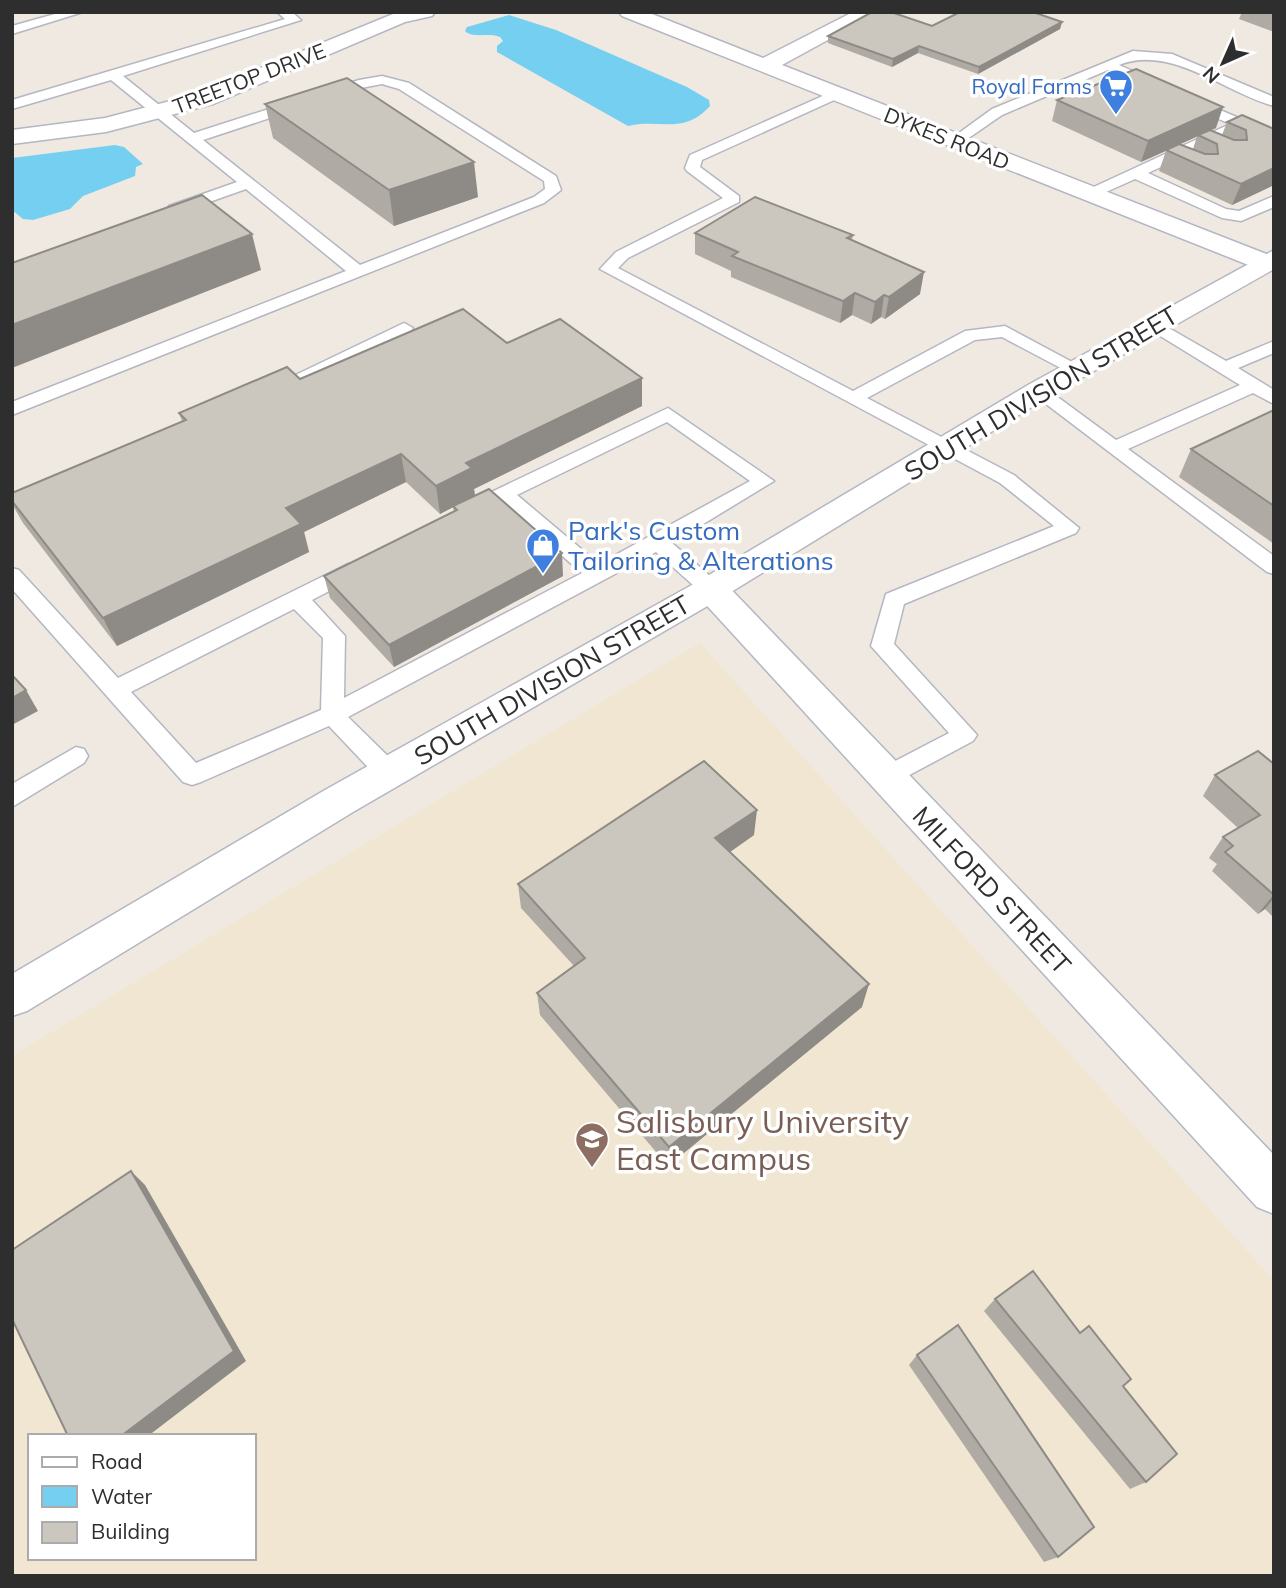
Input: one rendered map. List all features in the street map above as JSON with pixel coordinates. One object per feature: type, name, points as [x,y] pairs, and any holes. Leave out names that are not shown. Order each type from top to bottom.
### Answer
[{"type":"street","name":"TREETOP DRIVE","points":[[12,138],[107,125],[158,113],[253,82],[402,15],[425,12]]},
{"type":"street","name":"DYKES ROAD","points":[[629,12],[1090,194],[1270,260]]},
{"type":"street","points":[[765,65],[869,12]]},
{"type":"street","name":"SOUTH DIVISION STREET","points":[[12,997],[711,589],[947,449],[1038,391],[1270,260]]},
{"type":"street","name":"MILFORD STREET","points":[[711,589],[1274,1190]]},
{"type":"lane","points":[[12,30],[77,12]]},
{"type":"lane","points":[[12,105],[295,20],[283,12]]},
{"type":"lane","points":[[955,141],[998,112],[1133,55],[1167,57],[1274,102]]},
{"type":"lane","points":[[1108,65],[1274,138]]},
{"type":"lane","points":[[113,75],[358,272]]},
{"type":"lane","points":[[12,409],[539,200],[553,190],[551,179],[404,86],[382,80],[359,84],[192,138]]},
{"type":"lane","points":[[836,94],[695,158],[692,168],[734,199],[622,255],[608,269],[1007,479],[1069,528],[894,599],[882,646],[965,735],[887,777]]},
{"type":"lane","points":[[1090,194],[1242,124]]},
{"type":"lane","points":[[1202,143],[1224,152]]},
{"type":"lane","points":[[1172,156],[1193,166]]},
{"type":"lane","points":[[1135,173],[1222,213],[1241,216],[1272,202]]},
{"type":"lane","points":[[152,217],[247,184]]},
{"type":"lane","points":[[1254,194],[1272,202]]},
{"type":"lane","points":[[1156,325],[1274,398]]},
{"type":"lane","points":[[257,398],[404,328]]},
{"type":"lane","points":[[853,398],[971,335],[1005,331],[1078,370]]},
{"type":"lane","points":[[1224,368],[1274,345]]},
{"type":"lane","points":[[1114,448],[1254,386]]},
{"type":"lane","points":[[1038,391],[1274,567]]},
{"type":"lane","points":[[12,575],[192,775],[332,715],[658,542],[764,481],[668,414],[454,518]]},
{"type":"lane","points":[[502,494],[597,574]]},
{"type":"lane","points":[[658,542],[711,589]]},
{"type":"lane","points":[[116,689],[370,561]]},
{"type":"lane","points":[[297,598],[334,636],[332,715],[390,774]]},
{"type":"lane","points":[[12,797],[76,756]]},
{"type":"shaded area","name":"Salisbury University East Campus","points":[[700,643],[1274,1281],[1274,1576],[12,1576],[12,1056]]},
{"type":"water","points":[[509,15],[556,30],[687,87],[709,100],[710,106],[690,121],[628,126],[497,52],[497,46],[503,41],[500,37],[472,35],[465,31],[467,27]]},
{"type":"water","points":[[115,145],[124,147],[143,164],[136,167],[135,176],[83,196],[70,209],[33,220],[23,219],[12,210],[12,158]]},
{"type":"building","points":[[872,12],[891,12],[932,26],[960,12],[1033,12],[1062,22],[979,67],[919,46],[893,59],[828,36]]},
{"type":"building","points":[[1136,69],[1223,107],[1148,141],[1057,100]]},
{"type":"building","points":[[347,78],[474,162],[389,190],[265,104]]},
{"type":"building","points":[[1242,115],[1274,129],[1274,168],[1241,184],[1166,150],[1179,144],[1205,154],[1218,154],[1217,144],[1198,135],[1210,130],[1234,140],[1247,140],[1246,130],[1227,122]]},
{"type":"building","points":[[202,195],[252,234],[12,325],[12,263]]},
{"type":"building","points":[[755,197],[853,235],[847,238],[924,272],[889,297],[884,295],[875,302],[855,293],[843,301],[732,256],[738,252],[695,233]]},
{"type":"building","points":[[463,309],[507,343],[560,319],[642,378],[466,463],[472,468],[436,486],[401,454],[286,508],[301,524],[103,618],[12,501],[12,493],[186,420],[179,413],[287,367],[300,379]]},
{"type":"building","points":[[1274,410],[1274,506],[1191,449]]},
{"type":"building","points":[[489,489],[562,553],[389,645],[324,576],[457,510],[453,506]]},
{"type":"building","points":[[12,675],[26,690],[12,698]]},
{"type":"building","points":[[1258,751],[1274,764],[1273,894],[1225,852],[1233,846],[1223,837],[1260,815],[1215,775]]},
{"type":"building","points":[[704,761],[757,810],[715,838],[869,984],[669,1147],[537,993],[585,958],[518,884]]},
{"type":"building","points":[[131,1171],[234,1351],[124,1434],[67,1434],[12,1319],[12,1250]]},
{"type":"building","points":[[1033,1271],[1080,1333],[1089,1326],[1131,1379],[1123,1386],[1177,1454],[1146,1482],[995,1299]]},
{"type":"building","points":[[958,1325],[1094,1527],[1058,1557],[917,1355]]},
{"type":"place","name":"Royal Farms","points":[[1116,116]]},
{"type":"place","name":"Park's Custom Tailoring & Alterations","points":[[543,575]]},
{"type":"place","name":"Salisbury University East Campus","points":[[592,1169]]}]
